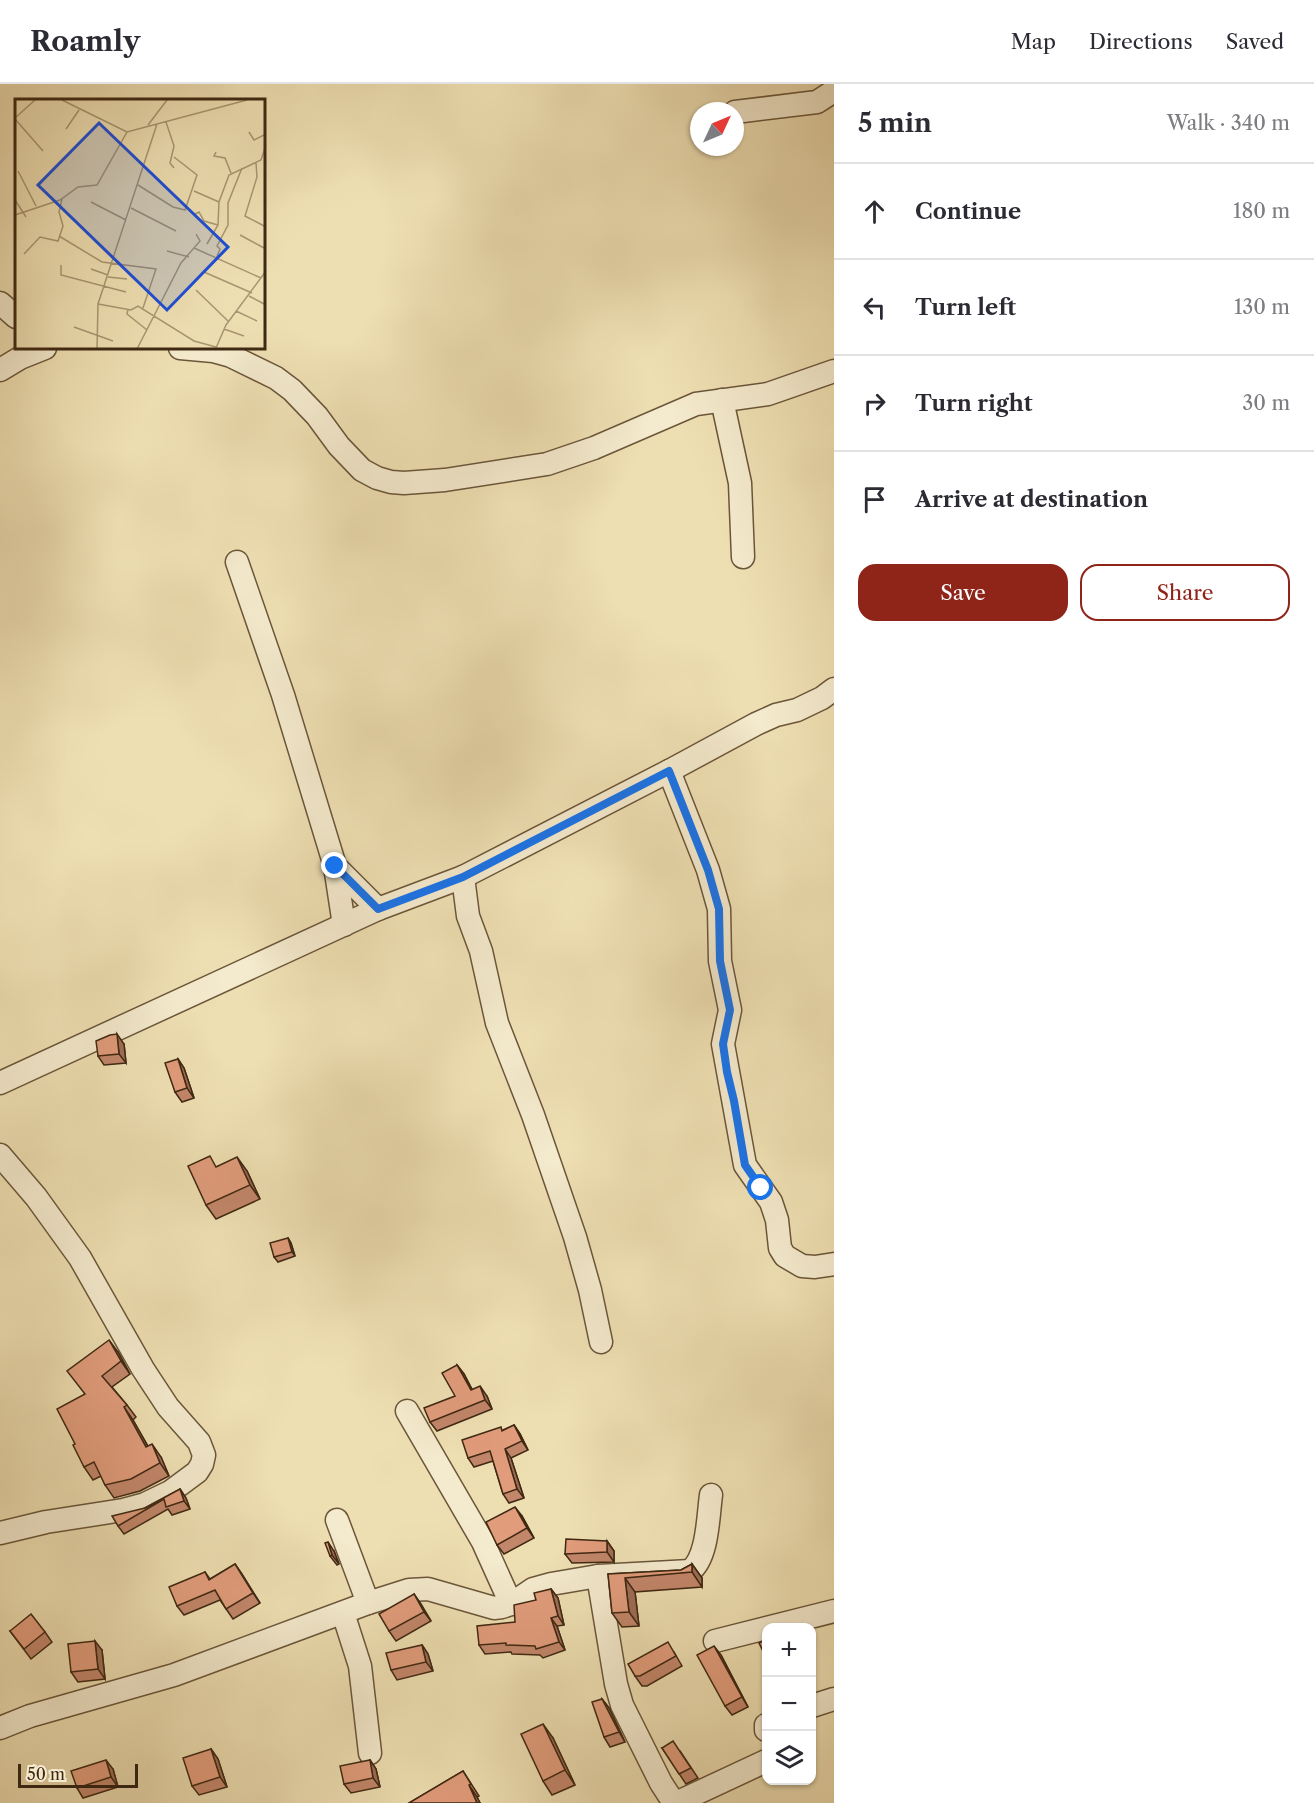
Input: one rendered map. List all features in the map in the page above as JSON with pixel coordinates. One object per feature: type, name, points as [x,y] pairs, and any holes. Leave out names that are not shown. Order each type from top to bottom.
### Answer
[{"type":"street","points":[[744,111],[828,101]]},
{"type":"street","points":[[0,303],[15,315]]},
{"type":"street","points":[[0,370],[39,350]]},
{"type":"street","points":[[202,350],[231,356],[276,378],[292,390],[317,416],[339,446],[362,470],[392,482],[419,483],[547,464],[594,448],[696,404],[768,394],[834,371]]},
{"type":"street","points":[[722,400],[740,483],[743,557]]},
{"type":"street","points":[[237,562],[283,695],[335,866],[344,925]]},
{"type":"street","points":[[0,1083],[378,909],[463,877],[756,724],[776,715],[797,710],[822,698],[834,689]]},
{"type":"street","points":[[669,771],[708,870],[719,909],[720,961],[730,1010],[723,1044],[745,1165],[771,1202],[777,1220],[780,1248],[785,1256],[802,1266],[815,1267],[834,1264]]},
{"type":"street","points":[[335,866],[378,909]]},
{"type":"street","points":[[463,877],[468,916],[481,951],[497,1023],[575,1237],[590,1290],[601,1342]]},
{"type":"street","points":[[0,1155],[36,1197],[80,1258],[143,1369],[168,1407],[199,1442],[204,1455],[202,1464],[196,1472],[164,1495],[145,1504],[0,1533]]},
{"type":"street","points":[[407,1411],[483,1542],[511,1604]]},
{"type":"street","points":[[0,1728],[30,1716],[174,1675],[368,1602],[409,1590],[428,1589],[494,1608],[511,1604],[533,1589],[598,1576],[690,1571],[698,1565],[702,1555],[711,1495]]},
{"type":"street","points":[[338,1520],[368,1602]]},
{"type":"street","points":[[598,1576],[616,1684],[622,1705],[661,1783],[675,1803],[762,1763]]},
{"type":"street","points":[[715,1641],[834,1611]]},
{"type":"street","points":[[343,1613],[360,1666],[370,1753]]},
{"type":"street","points":[[816,1705],[834,1699]]},
{"type":"building","points":[[117,1034],[119,1054],[98,1056],[96,1041]]},
{"type":"building","points":[[178,1059],[187,1088],[175,1092],[165,1063]]},
{"type":"building","points":[[210,1156],[216,1167],[237,1157],[250,1185],[206,1205],[188,1166]]},
{"type":"building","points":[[288,1238],[292,1252],[274,1257],[270,1243]]},
{"type":"building","points":[[109,1340],[121,1361],[102,1376],[127,1405],[124,1407],[146,1447],[152,1444],[160,1463],[131,1479],[105,1485],[94,1462],[84,1467],[57,1409],[85,1394],[67,1371]]},
{"type":"building","points":[[457,1365],[471,1390],[480,1386],[485,1400],[430,1422],[424,1408],[455,1396],[442,1373]]},
{"type":"building","points":[[514,1425],[522,1441],[505,1449],[517,1489],[503,1494],[490,1451],[468,1458],[462,1440],[501,1427],[502,1431]]},
{"type":"building","points":[[180,1489],[184,1501],[166,1507],[164,1499],[118,1526],[112,1516],[145,1508]]},
{"type":"building","points":[[515,1507],[527,1528],[497,1545],[486,1522]]},
{"type":"building","points":[[566,1539],[607,1541],[607,1552],[565,1554]]},
{"type":"building","points":[[328,1542],[332,1555],[330,1556],[325,1543]]},
{"type":"building","points":[[235,1564],[253,1593],[226,1609],[215,1590],[177,1606],[169,1587],[205,1572],[209,1580]]},
{"type":"building","points":[[692,1564],[692,1572],[625,1578],[629,1612],[612,1613],[608,1574],[681,1570]]},
{"type":"building","points":[[551,1589],[558,1616],[551,1618],[559,1642],[536,1649],[535,1646],[506,1645],[506,1643],[479,1645],[477,1626],[515,1622],[514,1605],[536,1600],[534,1593]]},
{"type":"building","points":[[414,1594],[424,1612],[389,1631],[379,1614]]},
{"type":"building","points":[[31,1614],[45,1632],[24,1649],[10,1631]]},
{"type":"building","points":[[95,1641],[98,1669],[71,1672],[68,1644]]},
{"type":"building","points":[[668,1642],[676,1656],[640,1676],[635,1676],[628,1664]]},
{"type":"building","points":[[422,1645],[426,1662],[391,1670],[386,1653]]},
{"type":"building","points":[[714,1646],[742,1697],[725,1706],[697,1655]]},
{"type":"building","points":[[602,1699],[619,1732],[604,1737],[592,1702]]},
{"type":"building","points":[[543,1724],[565,1770],[543,1781],[521,1734]]},
{"type":"building","points":[[673,1741],[691,1768],[679,1774],[662,1748]]},
{"type":"building","points":[[211,1749],[220,1777],[192,1786],[183,1758]]},
{"type":"building","points":[[106,1760],[111,1777],[77,1788],[71,1771]]},
{"type":"building","points":[[370,1760],[373,1778],[344,1784],[340,1766]]},
{"type":"building","points":[[463,1771],[471,1784],[469,1785],[477,1803],[409,1803]]},
{"type":"route","points":[[335,866],[378,909],[463,877],[669,771],[708,870],[719,909],[720,961],[730,1010],[723,1044],[727,1072],[745,1165],[761,1188]]}]
